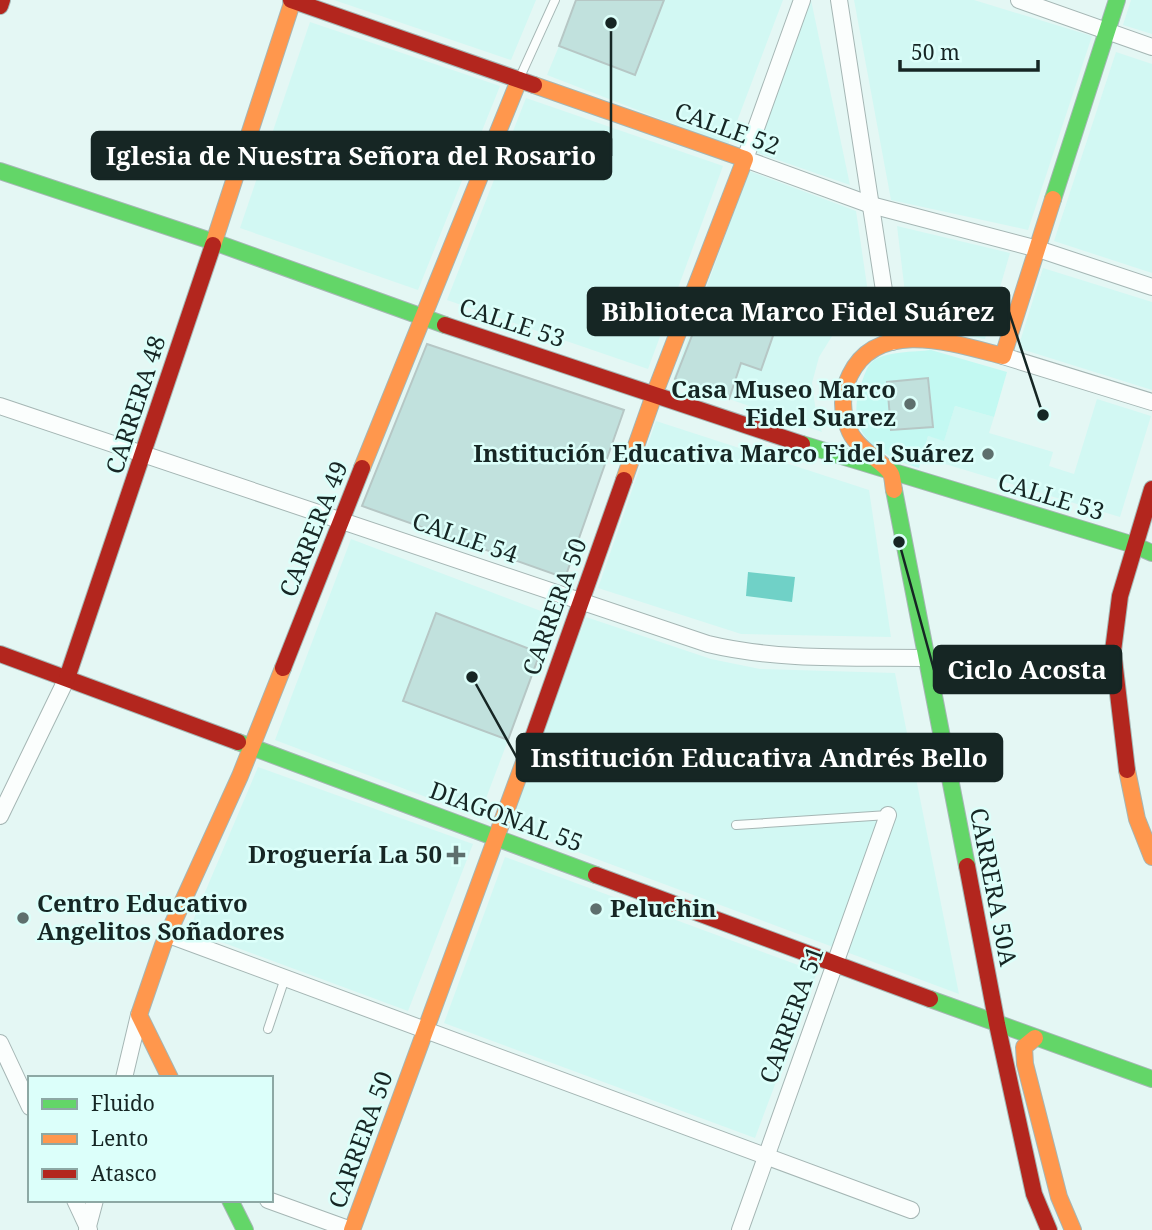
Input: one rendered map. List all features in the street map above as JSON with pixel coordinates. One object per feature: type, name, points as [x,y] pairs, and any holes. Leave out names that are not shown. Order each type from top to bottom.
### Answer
[{"type":"street","points":[[0,6],[2,0]]},
{"type":"street","name":"CALLE 52","points":[[293,0],[871,205],[1038,249],[1152,287]]},
{"type":"street","name":"CARRERA 48","points":[[0,816],[67,678],[144,454],[293,0]]},
{"type":"street","name":"CARRERA 50","points":[[351,1230],[497,838],[654,395],[745,159],[802,0]]},
{"type":"street","points":[[839,0],[892,342]]},
{"type":"street","points":[[1019,0],[1152,47]]},
{"type":"street","points":[[1003,356],[1116,0]]},
{"type":"street","name":"CARRERA 49","points":[[124,1076],[139,1015],[169,935],[253,747],[519,80]]},
{"type":"street","name":"CALLE 53","points":[[0,171],[214,242],[422,318],[654,395],[891,473],[1152,553]]},
{"type":"street","points":[[891,473],[859,447],[849,429],[841,402],[844,382],[853,366],[868,353],[905,338],[938,340],[1003,356],[1152,402]]},
{"type":"street","name":"CALLE 54","points":[[0,406],[708,644],[769,655],[926,658]]},
{"type":"street","name":"CARRERA 50A","points":[[891,473],[997,1024],[1034,1194],[1049,1230]]},
{"type":"street","points":[[1152,489],[1133,545],[1120,596],[1113,651],[1129,786],[1137,819],[1152,857]]},
{"type":"street","name":"DIAGONAL 55","points":[[0,654],[1152,1079]]},
{"type":"street","name":"CARRERA 51","points":[[740,1230],[888,816]]},
{"type":"street","points":[[169,935],[911,1210]]},
{"type":"street","points":[[139,1015],[169,1076]]},
{"type":"street","points":[[1035,1038],[1024,1047],[1025,1064],[1059,1198],[1073,1230]]},
{"type":"street","points":[[0,1043],[28,1103]]},
{"type":"street","points":[[0,1078],[19,1084]]},
{"type":"street","points":[[76,1202],[88,1229]]},
{"type":"street","points":[[88,1229],[95,1202]]},
{"type":"street","points":[[231,1202],[244,1230]]},
{"type":"street","points":[[273,1202],[351,1230]]},
{"type":"lane","name":"CARRERA 49","points":[[519,80],[555,0]]},
{"type":"lane","points":[[736,825],[888,816]]},
{"type":"lane","points":[[268,1028],[285,978]]},
{"type":"shaded area","points":[[334,0],[536,0],[511,60]]},
{"type":"shaded area","points":[[664,0],[783,0],[728,145],[547,75],[559,46],[635,75]]},
{"type":"shaded area","points":[[811,0],[850,185],[755,152]]},
{"type":"shaded area","points":[[854,0],[974,0],[1092,36],[1028,230],[891,200]]},
{"type":"shaded area","points":[[1131,0],[1152,0],[1152,34],[1123,25]]},
{"type":"shaded area","points":[[310,22],[500,86],[418,290],[240,228]]},
{"type":"shaded area","points":[[1116,52],[1152,64],[1152,273],[1054,241]]},
{"type":"shaded area","points":[[526,98],[723,166],[648,369],[447,300]]},
{"type":"shaded area","points":[[749,171],[856,211],[870,306],[834,333],[819,357],[812,383],[817,420],[822,432],[673,379]]},
{"type":"shaded area","points":[[897,226],[1010,253],[985,339],[909,326]]},
{"type":"shaded area","points":[[1043,268],[1152,302],[1152,390],[1018,348]]},
{"type":"shaded area","points":[[931,350],[1007,372],[994,417],[955,406],[944,441],[928,436],[919,468],[891,457],[869,441],[857,418],[857,404],[868,367],[877,358]]},
{"type":"shaded area","points":[[1097,399],[1151,416],[1120,517],[922,457],[928,436],[944,440],[955,406],[994,417],[989,433],[1053,452],[1049,466],[1074,474]]},
{"type":"shaded area","points":[[656,421],[869,490],[891,637],[741,634],[598,588]]},
{"type":"shaded area","points":[[351,539],[554,616],[540,653],[436,614],[403,700],[508,740],[479,817],[275,740]]},
{"type":"shaded area","points":[[586,617],[711,659],[760,669],[895,673],[959,994],[508,826]]},
{"type":"shaded area","points":[[258,767],[473,844],[408,1011],[189,930]]},
{"type":"shaded area","points":[[505,857],[817,972],[755,1138],[444,1023]]},
{"type":"water","points":[[748,572],[795,577],[792,602],[746,596]]},
{"type":"building","points":[[576,0],[664,0],[635,75],[559,46]]},
{"type":"building","points":[[704,305],[775,330],[761,370],[741,363],[729,399],[675,379]]},
{"type":"building","points":[[427,344],[624,410],[565,578],[362,506]]},
{"type":"building","name":"Casa Museo Marco Fidel Suarez","points":[[928,378],[933,427],[891,430],[887,382]]},
{"type":"building","points":[[436,613],[540,653],[508,740],[403,701]]},
{"type":"traffic: fast","points":[[1053,199],[1117,0]]},
{"type":"traffic: fast","points":[[0,171],[214,242],[445,325]]},
{"type":"traffic: fast","points":[[802,444],[1134,545],[1152,553]]},
{"type":"traffic: fast","points":[[894,490],[967,866]]},
{"type":"traffic: fast","points":[[238,742],[596,875]]},
{"type":"traffic: fast","points":[[930,999],[1152,1079]]},
{"type":"traffic: fast","points":[[231,1202],[245,1230]]},
{"type":"traffic: slow","points":[[213,245],[293,0]]},
{"type":"traffic: slow","points":[[362,468],[519,80]]},
{"type":"traffic: slow","points":[[534,85],[745,159],[624,480]]},
{"type":"traffic: slow","points":[[894,490],[892,476],[888,470],[859,445],[847,425],[844,396],[850,375],[863,357],[879,346],[898,340],[941,341],[1003,356],[1053,199]]},
{"type":"traffic: slow","points":[[169,1076],[139,1015],[163,945],[240,776],[283,668]]},
{"type":"traffic: slow","points":[[352,1230],[532,740]]},
{"type":"traffic: slow","points":[[1127,770],[1137,819],[1152,857]]},
{"type":"traffic: slow","points":[[1035,1038],[1024,1047],[1025,1064],[1059,1197],[1073,1230]]},
{"type":"traffic: jam","points":[[0,6],[2,0]]},
{"type":"traffic: jam","points":[[291,0],[534,85]]},
{"type":"traffic: jam","points":[[67,678],[213,245]]},
{"type":"traffic: jam","points":[[445,325],[802,444]]},
{"type":"traffic: jam","points":[[283,668],[362,468]]},
{"type":"traffic: jam","points":[[532,740],[624,480]]},
{"type":"traffic: jam","points":[[1127,770],[1113,651],[1120,596],[1152,489]]},
{"type":"traffic: jam","points":[[0,654],[238,742]]},
{"type":"traffic: jam","points":[[967,866],[997,1024],[1034,1194],[1049,1230]]},
{"type":"traffic: jam","points":[[596,875],[930,999]]},
{"type":"place","name":"Iglesia de Nuestra Señora del Rosario","points":[[611,23]]},
{"type":"place","name":"Casa Museo Marco Fidel Suarez","points":[[910,404]]},
{"type":"place","name":"Biblioteca Marco Fidel Suárez","points":[[1043,415]]},
{"type":"place","name":"Institución Educativa Marco Fidel Suárez","points":[[988,454]]},
{"type":"place","name":"Ciclo Acosta","points":[[899,542]]},
{"type":"place","name":"Institución Educativa Andrés Bello","points":[[472,677]]},
{"type":"place","name":"Droguería La 50","points":[[456,855]]},
{"type":"place","name":"Peluchin","points":[[596,909]]},
{"type":"place","name":"Centro Educativo Angelitos Soñadores","points":[[23,918]]}]
